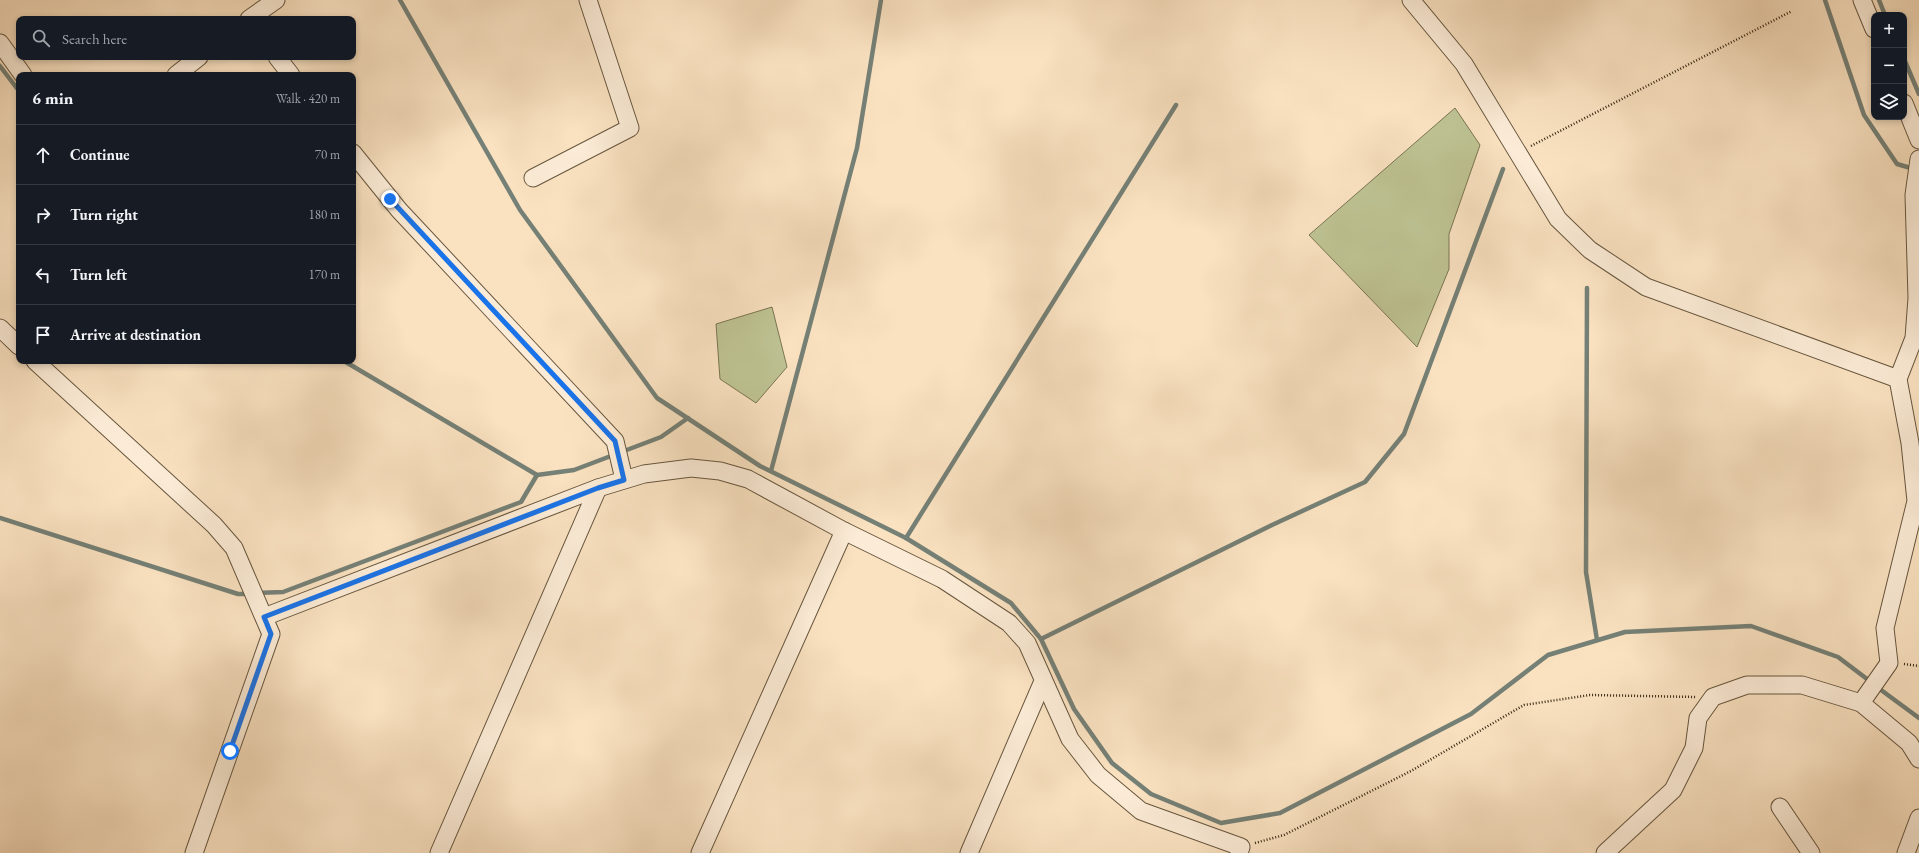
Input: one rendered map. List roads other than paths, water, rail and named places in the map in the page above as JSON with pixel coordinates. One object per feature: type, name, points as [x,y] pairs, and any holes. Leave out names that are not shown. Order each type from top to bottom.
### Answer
[{"type":"street","points":[[253,16],[276,0]]},
{"type":"street","points":[[533,178],[630,128],[588,0]]},
{"type":"street","points":[[1411,0],[1464,64],[1558,219],[1590,250],[1646,287],[1898,379]]},
{"type":"street","points":[[1862,0],[1871,22]]},
{"type":"street","points":[[0,43],[22,72]]},
{"type":"street","points":[[180,72],[196,60]]},
{"type":"street","points":[[279,60],[289,72]]},
{"type":"street","points":[[1907,110],[1919,140]]},
{"type":"street","points":[[356,157],[399,210],[615,441],[624,480]]},
{"type":"street","points":[[1861,703],[1889,663],[1885,628],[1916,501],[1910,443],[1898,379],[1914,338],[1917,298],[1914,195],[1919,159]]},
{"type":"street","points":[[0,329],[16,343]]},
{"type":"street","points":[[38,364],[214,525],[234,548],[271,634],[194,853]]},
{"type":"street","points":[[264,617],[598,488],[644,474],[691,468],[720,471],[748,479],[844,531],[942,579],[1009,623],[1027,643],[1070,739],[1098,775],[1141,811],[1240,850]]},
{"type":"street","points":[[439,853],[598,488]]},
{"type":"street","points":[[700,853],[844,531]]},
{"type":"street","points":[[969,853],[1043,681]]},
{"type":"street","points":[[1605,853],[1673,790],[1694,748],[1698,718],[1713,697],[1747,685],[1802,685],[1861,703],[1908,743],[1919,759]]},
{"type":"street","points":[[1780,807],[1811,853]]},
{"type":"street","points":[[1906,853],[1919,818]]},
{"type":"waterway","points":[[400,0],[520,210],[657,398],[760,466],[906,538],[1011,603],[1041,639],[1074,709],[1112,763],[1151,794],[1221,823],[1280,813],[1471,714],[1548,655],[1625,632],[1751,626],[1838,657],[1871,682]]},
{"type":"waterway","points":[[771,471],[857,148],[881,0]]},
{"type":"waterway","points":[[1825,0],[1864,115],[1897,164],[1914,169]]},
{"type":"waterway","points":[[1879,0],[1884,12]]},
{"type":"waterway","points":[[0,66],[16,87]]},
{"type":"waterway","points":[[1907,66],[1919,94]]},
{"type":"waterway","points":[[906,538],[1176,105]]},
{"type":"waterway","points":[[1041,639],[1272,525],[1365,482],[1404,434],[1503,169]]},
{"type":"waterway","points":[[1587,288],[1586,572],[1597,640]]},
{"type":"waterway","points":[[349,364],[537,475],[574,470],[661,437],[688,418]]},
{"type":"waterway","points":[[256,593],[283,592],[521,502],[537,475]]},
{"type":"waterway","points":[[0,518],[238,594],[249,594]]},
{"type":"waterway","points":[[1877,687],[1919,718]]}]
